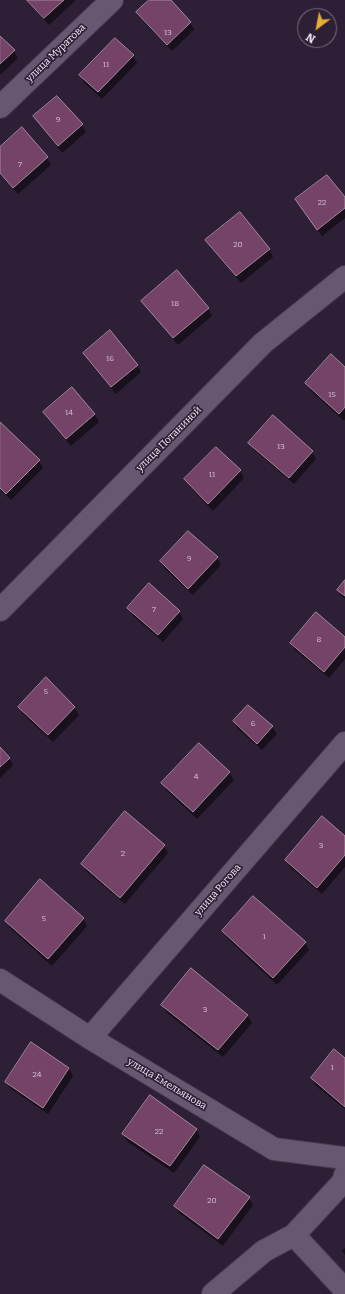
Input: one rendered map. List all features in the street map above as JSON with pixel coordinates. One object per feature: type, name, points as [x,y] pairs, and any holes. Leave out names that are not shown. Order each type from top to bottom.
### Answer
[{"type":"street","name":"улица Муратова","points":[[0,106],[112,0]]},
{"type":"street","name":"улица Потаниной","points":[[0,610],[263,343],[345,277]]},
{"type":"street","name":"улица Рогова","points":[[90,1038],[345,743]]},
{"type":"street","name":"улица Емельянова","points":[[0,980],[90,1038],[274,1149],[345,1158]]},
{"type":"street","points":[[213,1294],[264,1251],[294,1235],[343,1182],[345,1175]]},
{"type":"street","points":[[294,1235],[345,1290]]},
{"type":"building","points":[[27,0],[64,0],[44,18]]},
{"type":"building","points":[[149,0],[171,0],[191,22],[167,45],[136,12]]},
{"type":"building","points":[[0,36],[15,50],[0,64]]},
{"type":"building","points":[[115,38],[134,55],[98,92],[79,75]]},
{"type":"building","points":[[57,96],[83,124],[58,146],[33,116]]},
{"type":"building","points":[[22,127],[48,157],[13,188],[0,173],[0,147]]},
{"type":"building","points":[[327,175],[345,197],[345,208],[317,230],[295,199]]},
{"type":"building","points":[[240,212],[270,249],[236,276],[205,240]]},
{"type":"building","points":[[177,270],[209,308],[173,338],[141,301]]},
{"type":"building","points":[[110,330],[138,365],[111,387],[83,353]]},
{"type":"building","points":[[331,354],[345,367],[345,407],[339,414],[305,383]]},
{"type":"building","points":[[72,387],[95,414],[66,439],[43,412]]},
{"type":"building","points":[[273,415],[313,451],[289,478],[248,443]]},
{"type":"building","points":[[0,422],[40,460],[6,494],[0,488]]},
{"type":"building","points":[[216,447],[241,470],[208,504],[184,479]]},
{"type":"building","points":[[188,531],[218,557],[188,589],[160,561]]},
{"type":"building","points":[[345,580],[345,596],[337,590]]},
{"type":"building","points":[[149,583],[180,611],[158,635],[127,608]]},
{"type":"building","points":[[316,612],[345,637],[345,647],[324,672],[290,643]]},
{"type":"building","points":[[46,677],[75,707],[48,735],[18,707]]},
{"type":"building","points":[[248,705],[273,726],[257,744],[233,721]]},
{"type":"building","points":[[199,743],[230,772],[193,812],[161,783]]},
{"type":"building","points":[[0,747],[10,758],[0,767]]},
{"type":"building","points":[[125,811],[165,845],[120,898],[81,864]]},
{"type":"building","points":[[322,816],[345,836],[345,855],[317,888],[285,860]]},
{"type":"building","points":[[40,879],[84,918],[48,959],[5,921]]},
{"type":"building","points":[[253,896],[306,942],[273,978],[222,931]]},
{"type":"building","points":[[191,968],[248,1015],[218,1050],[161,1005]]},
{"type":"building","points":[[31,1042],[69,1068],[43,1108],[5,1082]]},
{"type":"building","points":[[334,1049],[345,1058],[345,1107],[311,1078]]},
{"type":"building","points":[[150,1095],[197,1129],[170,1166],[122,1134]]},
{"type":"building","points":[[204,1165],[250,1197],[218,1239],[174,1206]]}]
